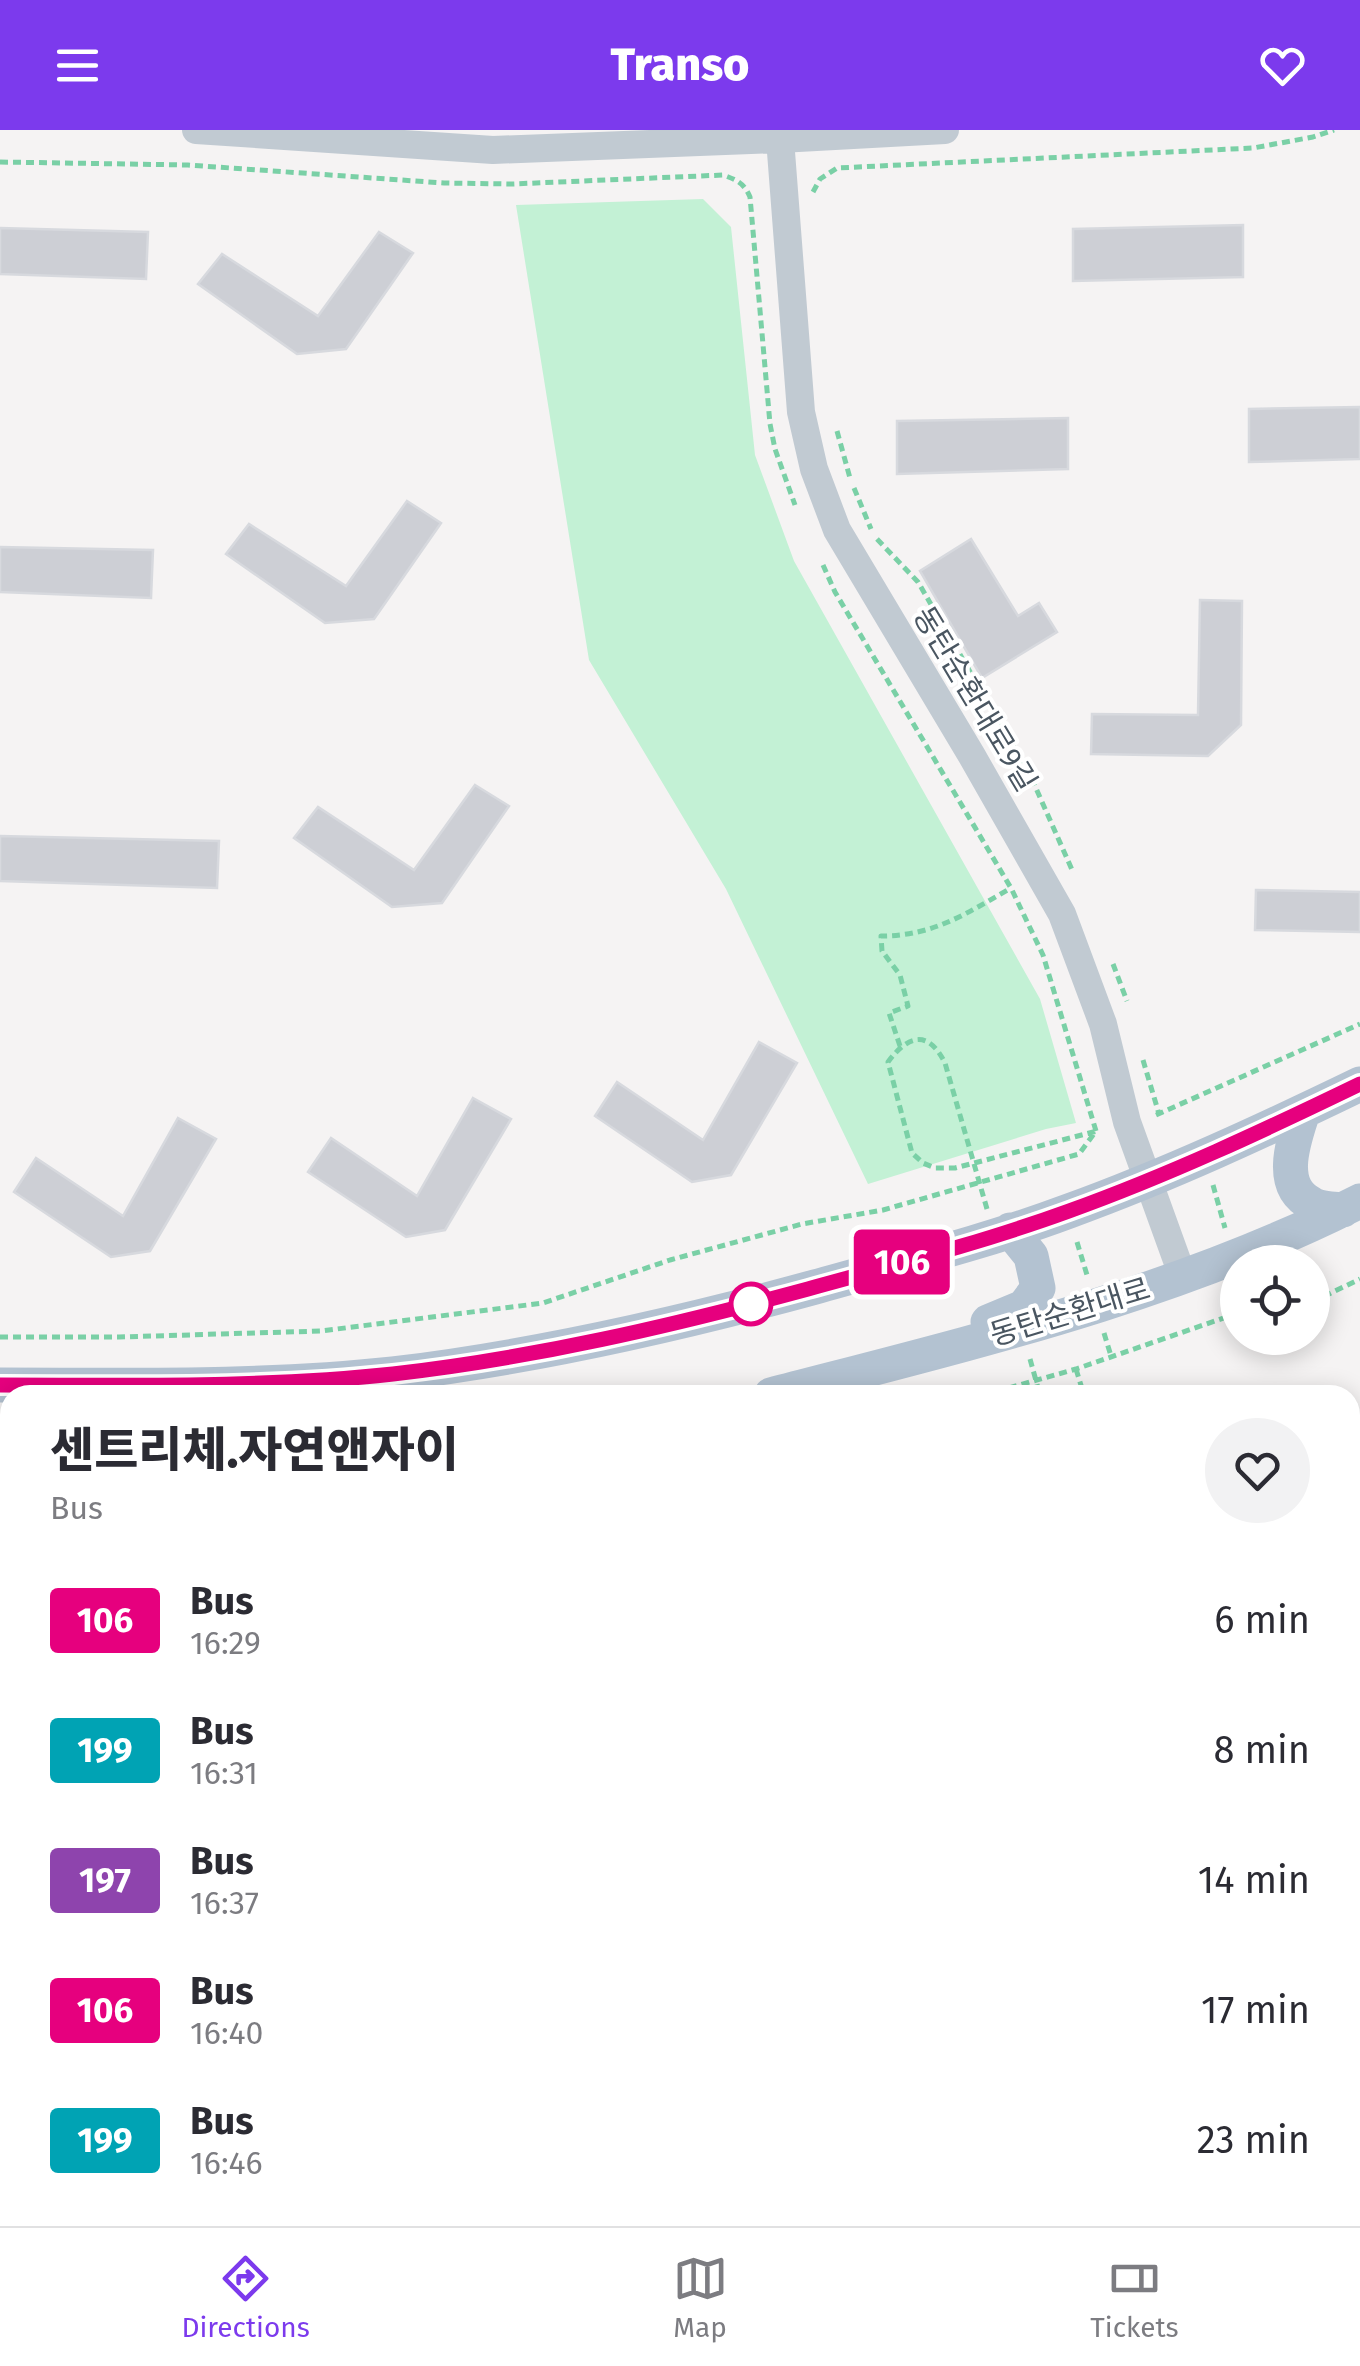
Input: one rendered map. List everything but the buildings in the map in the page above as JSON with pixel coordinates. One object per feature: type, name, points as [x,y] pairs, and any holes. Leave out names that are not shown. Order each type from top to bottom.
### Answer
[{"type":"main road","points":[[0,1385],[299,1382],[392,1374],[584,1344],[768,1300],[1068,1212],[1205,1156],[1360,1084]]},
{"type":"main road","points":[[1303,1112],[1291,1149],[1290,1176],[1298,1194],[1314,1206],[1351,1206]]},
{"type":"main road","name":"동탄순환대로","points":[[1261,1245],[1351,1206]]},
{"type":"main road","points":[[905,1360],[1024,1307],[1038,1288],[1036,1274],[1031,1256],[1010,1230]]},
{"type":"main road","name":"동탄순환대로","points":[[809,1385],[1097,1306],[1220,1262]]},
{"type":"street","points":[[196,130],[493,150],[945,130]]},
{"type":"street","name":"동탄순환대로9길","points":[[780,139],[801,412],[814,469],[837,530],[1062,914],[1103,1024],[1127,1122],[1183,1276]]},
{"type":"path","points":[[813,192],[820,179],[837,168],[1253,148],[1334,130]]},
{"type":"path","points":[[0,162],[188,165],[512,184],[723,176],[738,180],[750,197],[770,424],[797,509]]},
{"type":"path","points":[[833,418],[851,480],[875,537],[918,582],[1031,777],[1077,881]]},
{"type":"path","points":[[819,558],[835,592],[1011,888],[1043,956],[1096,1131]]},
{"type":"path","points":[[900,1046],[889,1012],[908,1006],[900,975],[882,951],[881,936],[927,932],[1011,888]]},
{"type":"path","points":[[1110,954],[1129,1009]]},
{"type":"path","points":[[1139,1044],[1158,1114],[1360,1024]]},
{"type":"path","points":[[946,1062],[938,1048],[922,1040],[910,1040],[888,1062],[912,1153],[923,1164],[955,1168],[1096,1131]]},
{"type":"path","points":[[0,1336],[321,1331],[543,1304],[670,1260],[802,1224],[883,1210],[1079,1154],[1096,1131]]},
{"type":"path","points":[[1205,1156],[1230,1245]]},
{"type":"path","points":[[1068,1212],[1111,1357]]},
{"type":"path","points":[[1330,1293],[1360,1279]]},
{"type":"path","points":[[1018,1385],[1220,1319]]},
{"type":"path","points":[[1076,1368],[1081,1385]]},
{"type":"green space","points":[[703,199],[731,227],[755,455],[794,561],[1040,999],[1076,1123],[868,1184],[726,889],[589,660],[516,205]]},
{"type":"bus line","name":"106","points":[[0,1385],[299,1382],[392,1374],[595,1342],[768,1300],[1068,1212],[1205,1156],[1360,1084]]}]
